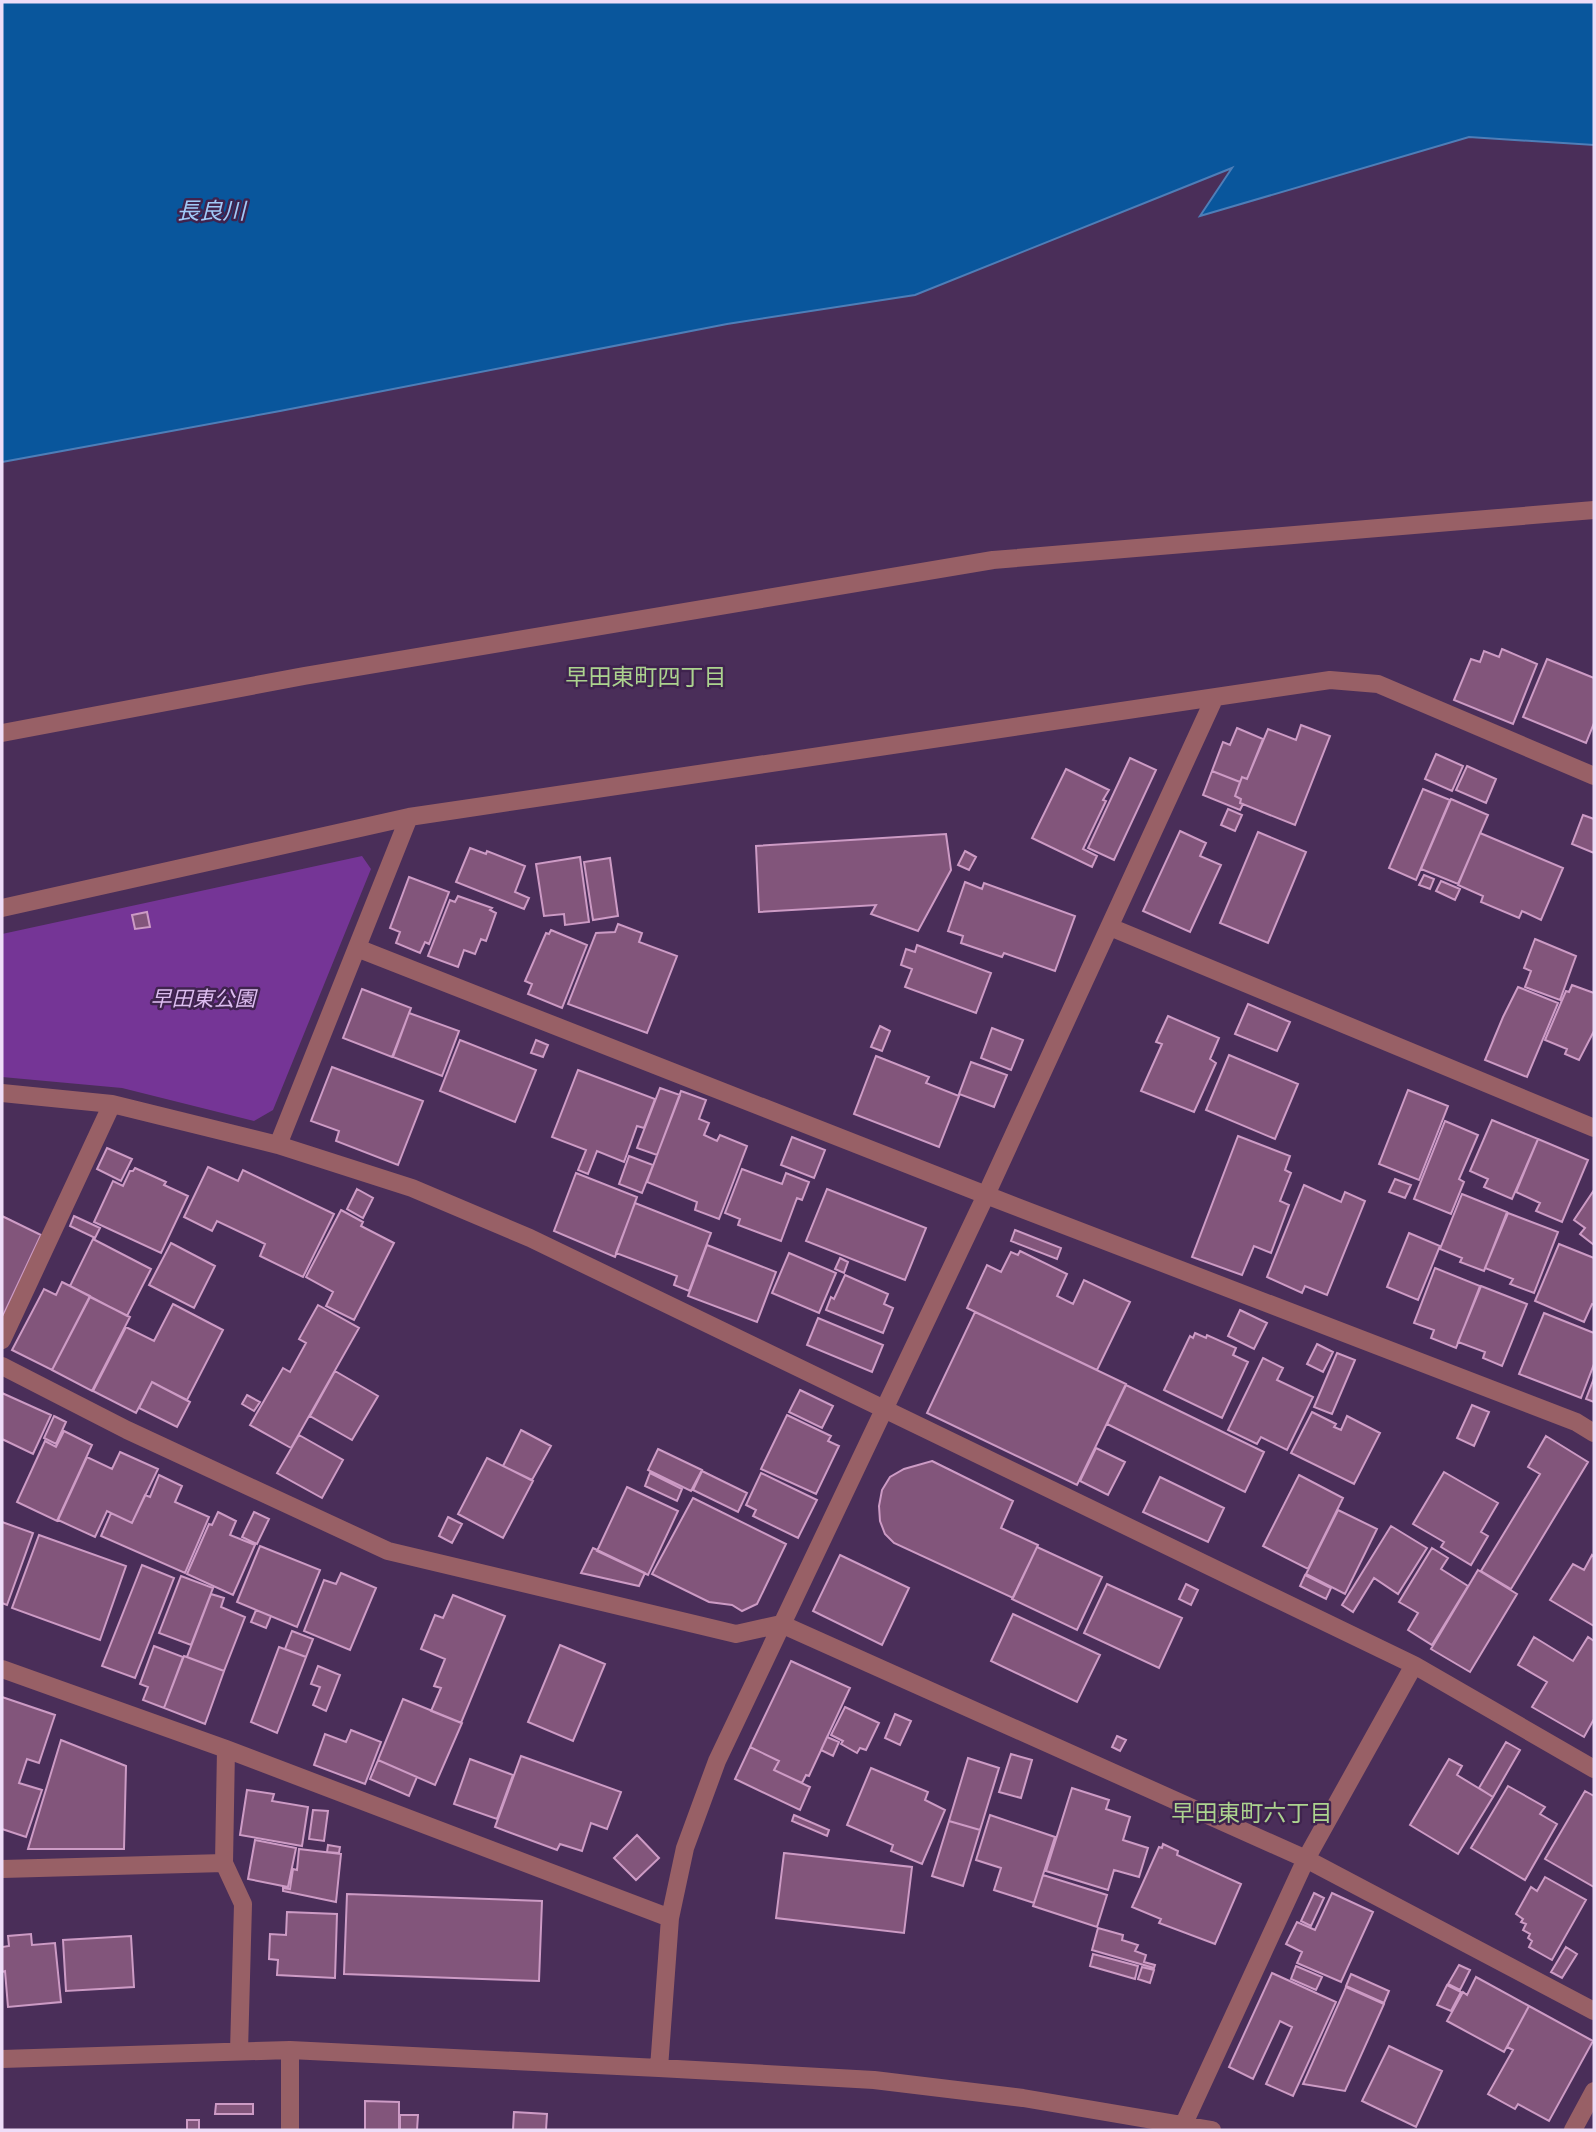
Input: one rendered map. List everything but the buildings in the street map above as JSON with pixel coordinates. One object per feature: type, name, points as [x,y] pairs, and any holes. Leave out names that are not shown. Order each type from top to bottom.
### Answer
[{"type":"street","points":[[2,733],[304,676],[993,559],[1594,510]]},
{"type":"street","points":[[2,908],[409,817],[1330,680],[1378,684],[1594,776]]},
{"type":"street","points":[[659,2067],[670,1918],[685,1848],[717,1761],[986,1195],[1214,699]]},
{"type":"street","points":[[278,1145],[409,817]]},
{"type":"street","points":[[1110,927],[1594,1128]]},
{"type":"street","points":[[357,948],[986,1195],[1563,1417],[1594,1433]]},
{"type":"street","points":[[2,1093],[111,1104],[278,1145],[412,1188],[518,1233],[886,1408],[1414,1665],[1594,1769]]},
{"type":"street","points":[[2,1340],[111,1104]]},
{"type":"street","points":[[2,1367],[127,1430],[388,1552],[736,1634],[781,1624],[1306,1859],[1594,2011]]},
{"type":"street","points":[[1182,2127],[1306,1859],[1414,1665]]},
{"type":"street","points":[[2,1670],[226,1749],[670,1918]]},
{"type":"street","points":[[226,1749],[224,1863],[243,1904],[239,2051]]},
{"type":"street","points":[[2,1869],[224,1863]]},
{"type":"street","points":[[2,2059],[290,2050],[659,2067],[874,2080],[1023,2098],[1212,2130]]},
{"type":"street","points":[[290,2050],[290,2130]]},
{"type":"street","points":[[1573,2130],[1594,2091]]},
{"type":"green space","name":"早田東公園","points":[[362,856],[371,869],[273,1110],[254,1121],[122,1088],[2,1077],[2,934]]},
{"type":"water","name":"長良川","points":[[2,2],[1594,2],[1594,145],[1469,137],[1200,216],[1232,168],[915,295],[727,324],[2,462]]},
{"type":"district","name":"早田東町四丁目","points":[[646,677]]},
{"type":"district","name":"早田東町六丁目","points":[[1252,1813]]}]
